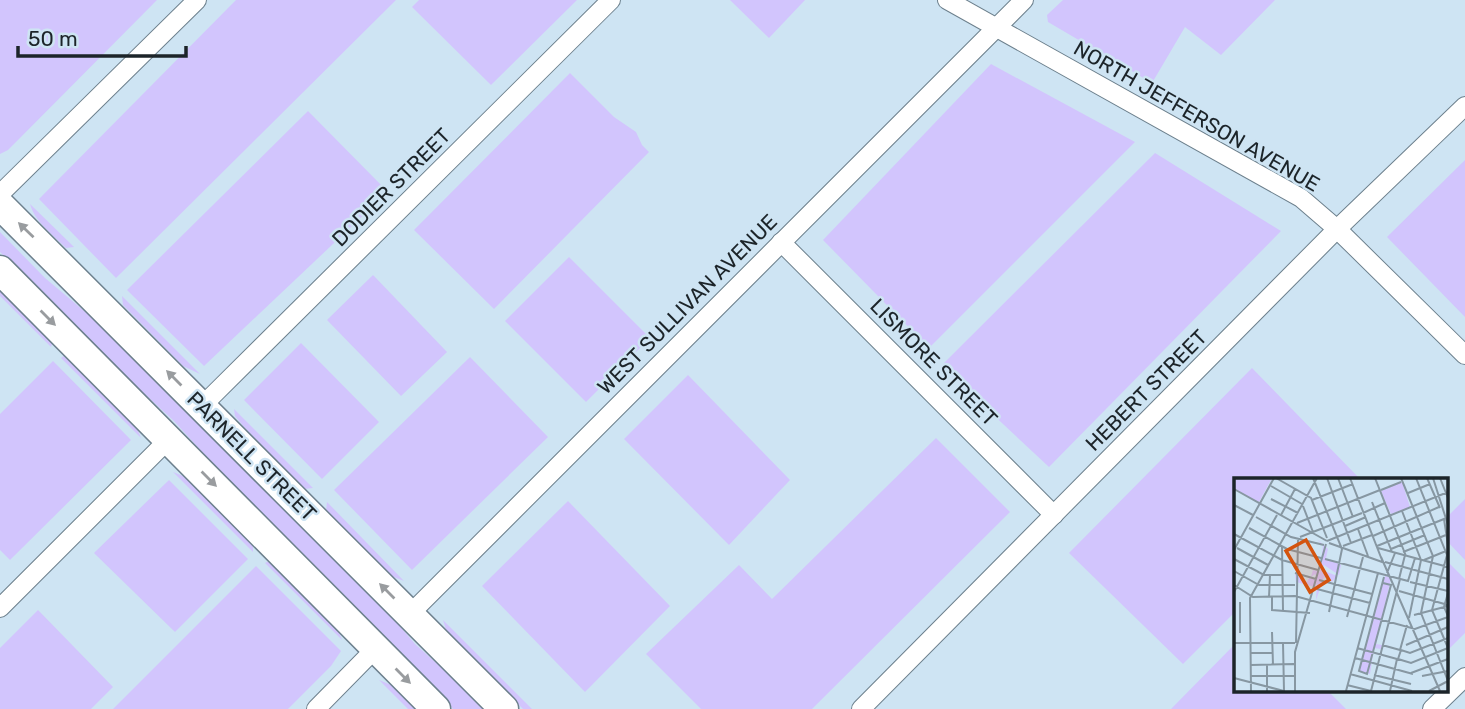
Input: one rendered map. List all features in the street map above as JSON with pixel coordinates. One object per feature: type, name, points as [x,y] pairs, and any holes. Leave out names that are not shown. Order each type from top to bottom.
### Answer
[{"type":"main road","name":"PARNELL STREET","points":[[0,205],[504,709]]},
{"type":"main road","points":[[0,270],[436,709]]},
{"type":"street","points":[[0,194],[197,0]]},
{"type":"street","name":"DODIER STREET","points":[[202,406],[611,0]]},
{"type":"street","name":"NORTH JEFFERSON AVENUE","points":[[947,0],[1301,198],[1465,355]]},
{"type":"street","name":"WEST SULLIVAN AVENUE","points":[[410,614],[1024,0]]},
{"type":"street","name":"HEBERT STREET","points":[[861,709],[1336,229],[1465,106]]},
{"type":"street","name":"LISMORE STREET","points":[[781,242],[1054,515]]},
{"type":"street","points":[[0,608],[169,439]]},
{"type":"street","points":[[316,709],[376,648]]},
{"type":"street","points":[[1432,709],[1465,677]]},
{"type":"shaded area","points":[[0,0],[157,0],[8,150],[0,154]]},
{"type":"shaded area","points":[[236,0],[396,0],[116,278],[39,199]]},
{"type":"shaded area","points":[[419,0],[577,0],[491,85],[412,7]]},
{"type":"shaded area","points":[[730,0],[805,0],[769,38]]},
{"type":"shaded area","points":[[1063,0],[1275,0],[1221,55],[1185,27],[1152,83],[1048,22],[1047,15]]},
{"type":"shaded area","points":[[991,64],[1135,142],[929,348],[823,240]]},
{"type":"shaded area","points":[[570,73],[614,117],[636,132],[649,152],[494,309],[414,230]]},
{"type":"shaded area","points":[[308,111],[388,192],[204,366],[127,290]]},
{"type":"shaded area","points":[[1155,153],[1281,231],[1049,467],[941,366]]},
{"type":"shaded area","points":[[1465,160],[1465,317],[1387,237]]},
{"type":"shaded area","points":[[30,204],[74,247],[66,248],[50,233],[36,217]]},
{"type":"shaded area","points":[[0,232],[45,278],[133,352],[367,587],[415,644],[488,709],[453,709],[231,484],[174,421],[113,365],[0,252]]},
{"type":"shaded area","points":[[569,257],[650,338],[586,402],[505,321]]},
{"type":"shaded area","points":[[373,275],[447,352],[401,396],[327,320]]},
{"type":"shaded area","points":[[0,287],[53,341],[51,347],[0,296]]},
{"type":"shaded area","points":[[122,296],[200,374],[183,366],[123,305]]},
{"type":"shaded area","points":[[301,343],[379,422],[322,479],[244,400]]},
{"type":"shaded area","points":[[64,356],[135,423],[141,438],[61,358]]},
{"type":"shaded area","points":[[470,357],[548,437],[412,570],[334,490]]},
{"type":"shaded area","points":[[53,361],[131,440],[10,560],[0,550],[0,414]]},
{"type":"shaded area","points":[[1252,368],[1359,478],[1234,478],[1234,613],[1183,664],[1069,553]]},
{"type":"shaded area","points":[[688,375],[790,480],[729,545],[624,439]]},
{"type":"shaded area","points":[[234,409],[313,488],[304,489],[244,427],[235,416]]},
{"type":"shaded area","points":[[936,438],[1010,512],[812,709],[701,709],[646,654],[739,565],[772,599]]},
{"type":"shaded area","points":[[173,472],[188,478],[253,543],[253,552]]},
{"type":"shaded area","points":[[169,480],[248,559],[175,632],[94,553]]},
{"type":"shaded area","points":[[1465,499],[1465,560],[1448,542],[1448,516]]},
{"type":"shaded area","points":[[568,501],[670,606],[585,692],[482,586]]},
{"type":"shaded area","points":[[327,502],[404,581],[389,575],[326,511]]},
{"type":"shaded area","points":[[269,561],[337,627],[342,640],[265,563]]},
{"type":"shaded area","points":[[1448,562],[1465,579],[1465,633],[1448,650]]},
{"type":"shaded area","points":[[256,566],[341,651],[331,666],[288,709],[113,709]]},
{"type":"shaded area","points":[[38,610],[113,687],[91,709],[0,709],[0,648]]},
{"type":"shaded area","points":[[443,620],[532,709],[523,709],[447,633]]},
{"type":"shaded area","points":[[1234,645],[1234,692],[1329,692],[1346,709],[1171,709]]},
{"type":"shaded area","points":[[379,680],[396,687],[417,709],[408,709]]}]
